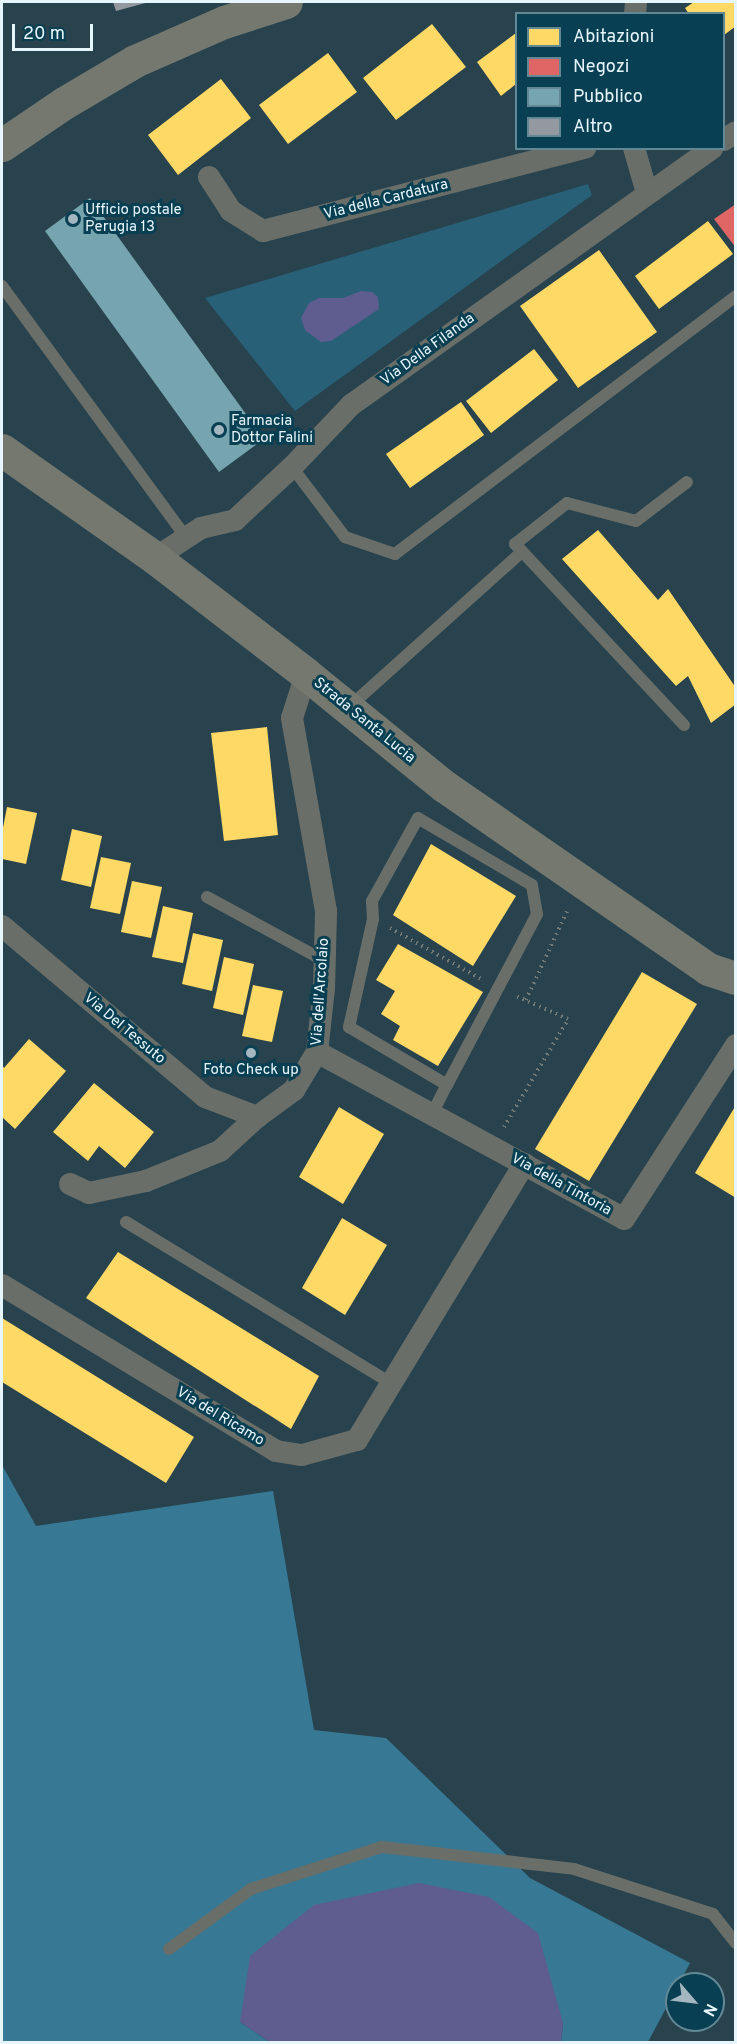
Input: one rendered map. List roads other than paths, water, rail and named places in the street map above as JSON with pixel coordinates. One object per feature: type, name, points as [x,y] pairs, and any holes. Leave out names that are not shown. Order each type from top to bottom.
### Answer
[{"type":"street","points":[[2,145],[64,103],[135,61],[224,22],[286,2]]},
{"type":"street","name":"Via della Cardatura","points":[[209,177],[231,211],[263,231],[577,150]]},
{"type":"street","points":[[635,150],[648,193]]},
{"type":"street","name":"Via Della Filanda","points":[[155,558],[201,528],[235,520],[292,467],[351,405],[709,150]]},
{"type":"street","name":"Strada Santa Lucia","points":[[2,450],[155,558],[306,674],[444,786],[708,969],[735,978]]},
{"type":"street","name":"Via dell'Arcolaio","points":[[70,1184],[89,1192],[146,1181],[220,1151],[257,1117],[294,1090],[317,1052],[325,961],[326,911],[292,718],[306,674]]},
{"type":"street","name":"Via Del Tessuto","points":[[2,926],[205,1097],[257,1117]]},
{"type":"street","name":"Via della Tintoria","points":[[317,1052],[624,1219],[735,1045]]},
{"type":"street","name":"Via del Ricamo","points":[[2,1284],[276,1451],[302,1455],[357,1440],[524,1164]]},
{"type":"lane","points":[[2,286],[186,537]]},
{"type":"lane","points":[[292,467],[345,537],[394,554],[735,296]]},
{"type":"lane","points":[[684,725],[515,544],[567,503],[636,521],[687,482]]},
{"type":"lane","points":[[348,708],[522,552]]},
{"type":"lane","points":[[432,1114],[537,914],[532,885],[418,818],[372,901],[373,919],[349,1027],[447,1085]]},
{"type":"lane","points":[[207,897],[325,961]]},
{"type":"lane","points":[[126,1222],[391,1383]]},
{"type":"lane","points":[[169,1949],[252,1889],[382,1847],[574,1869],[713,1914],[735,1943]]},
{"type":"place","name":"Ufficio postale Perugia 13","points":[[73,219]]},
{"type":"place","name":"Farmacia Dottor Falini","points":[[219,430]]},
{"type":"place","name":"Foto Check up","points":[[251,1053]]}]
